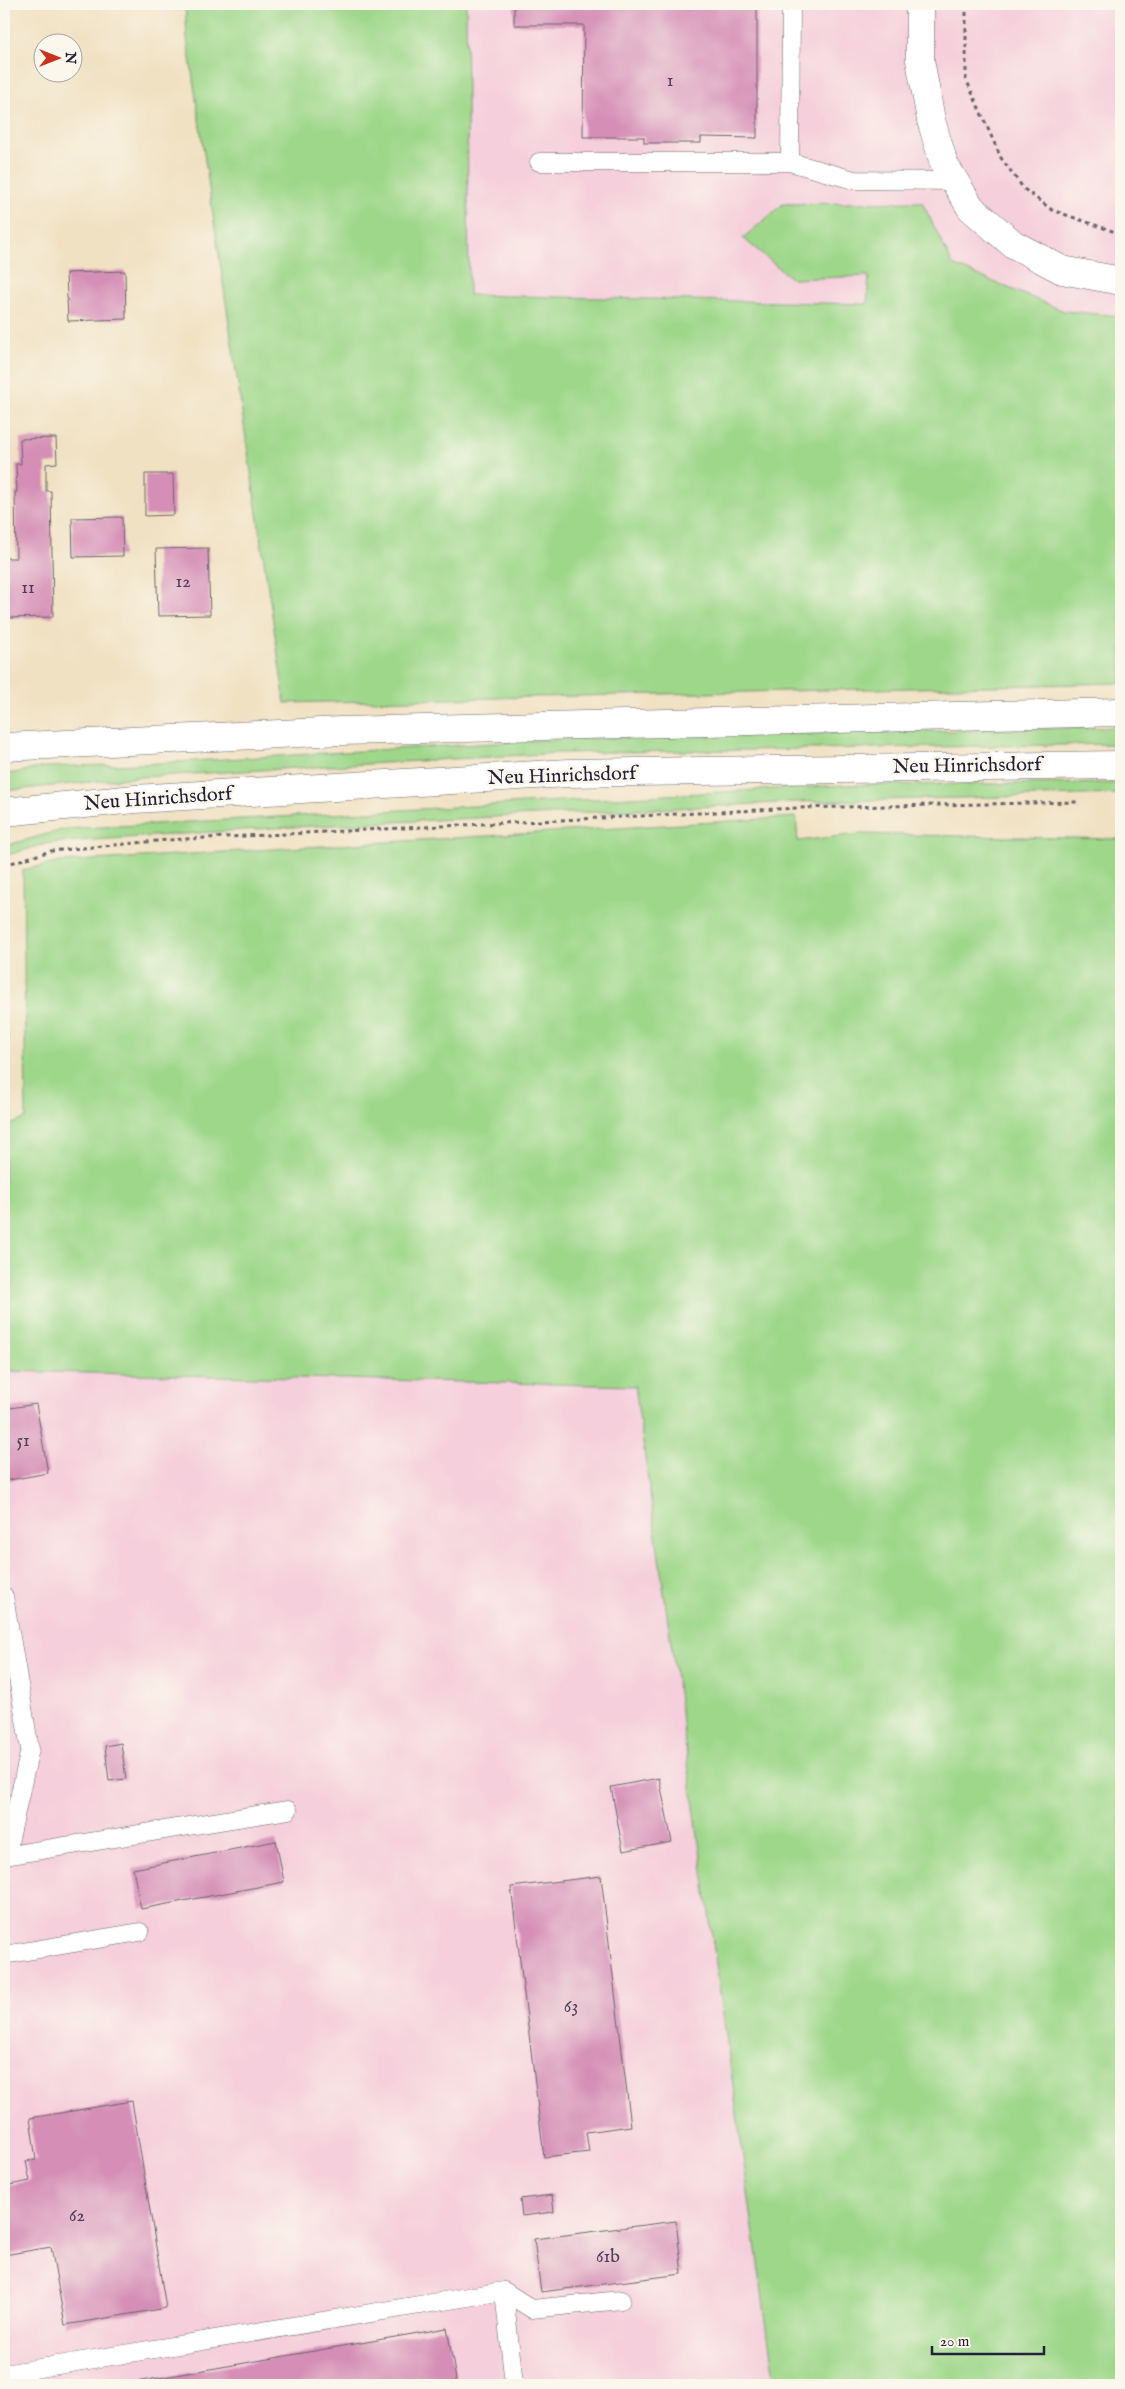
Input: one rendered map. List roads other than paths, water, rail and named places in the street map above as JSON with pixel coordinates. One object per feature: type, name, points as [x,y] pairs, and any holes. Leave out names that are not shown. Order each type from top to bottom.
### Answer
[{"type":"main road","points":[[920,4],[920,60],[931,120],[944,164],[971,208],[1013,244],[1062,270],[1121,281]]},
{"type":"main road","points":[[4,746],[341,731],[1121,712]]},
{"type":"main road","name":"Neu Hinrichsdorf","points":[[4,812],[134,799],[570,773],[1121,765]]},
{"type":"lane","points":[[790,162],[791,4]]},
{"type":"lane","points":[[540,162],[790,162],[854,180],[954,181]]},
{"type":"lane","points":[[4,1596],[30,1748],[5,1856],[288,1810]]},
{"type":"lane","points":[[4,1954],[140,1932]]},
{"type":"lane","points":[[504,2291],[514,2385]]},
{"type":"lane","points":[[4,2374],[504,2291],[532,2309],[621,2300]]}]
